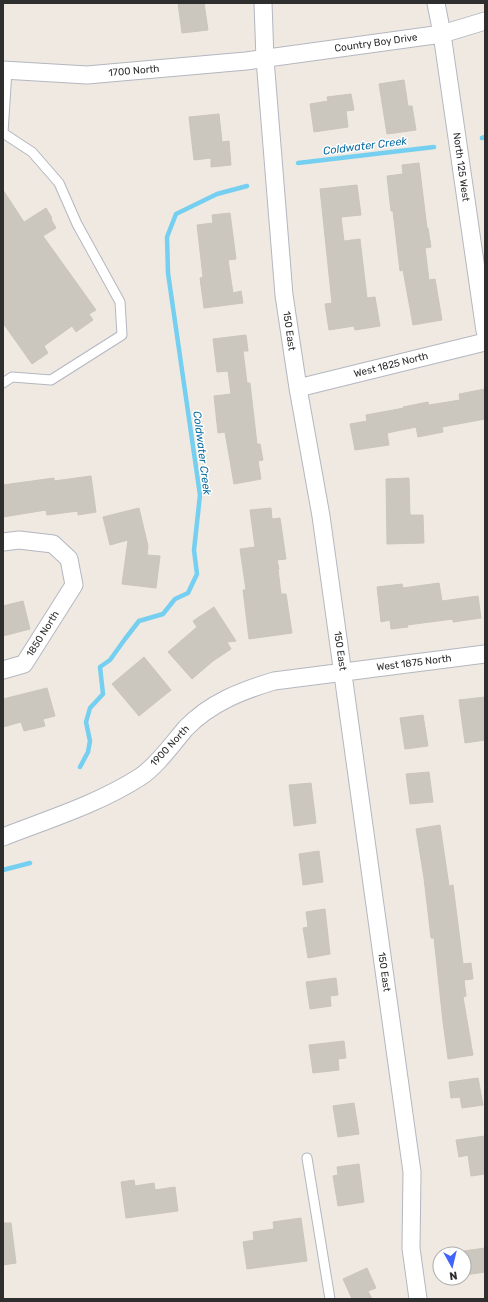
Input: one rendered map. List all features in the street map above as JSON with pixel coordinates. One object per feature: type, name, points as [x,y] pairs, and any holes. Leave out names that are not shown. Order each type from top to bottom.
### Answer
[{"type":"street","name":"150 East","points":[[263,3],[265,59],[284,295],[298,388],[321,516],[412,1172],[412,1248],[418,1299]]},
{"type":"street","name":"North 125 West","points":[[436,3],[442,34],[485,331]]},
{"type":"street","name":"Country Boy Drive","points":[[265,59],[442,34],[485,22]]},
{"type":"street","name":"1700 North","points":[[5,70],[87,75],[265,59]]},
{"type":"street","name":"West 1825 North","points":[[298,388],[485,342]]},
{"type":"street","name":"1850 North","points":[[3,542],[19,540],[53,544],[69,559],[74,585],[24,664],[3,670]]},
{"type":"street","name":"West 1875 North","points":[[342,672],[485,654]]},
{"type":"street","name":"1900 North","points":[[3,837],[105,797],[141,776],[163,755],[187,727],[217,703],[243,691],[274,681],[342,672]]},
{"type":"lane","points":[[3,383],[12,377],[51,380],[122,335],[120,302],[77,224],[59,183],[32,152],[3,133],[5,70]]},
{"type":"lane","points":[[307,1158],[330,1299]]},
{"type":"building","points":[[178,3],[204,3],[208,30],[182,33]]},
{"type":"building","points":[[404,80],[408,106],[412,106],[416,130],[387,134],[379,84]]},
{"type":"building","points":[[351,94],[354,110],[346,111],[348,127],[314,132],[310,104],[328,101],[327,97]]},
{"type":"building","points":[[219,114],[222,142],[229,141],[231,165],[211,167],[211,158],[194,160],[189,117]]},
{"type":"building","points":[[419,163],[427,228],[431,247],[425,248],[429,280],[435,279],[442,320],[413,325],[403,270],[400,271],[387,176],[403,174],[402,165]]},
{"type":"building","points":[[357,185],[361,215],[341,217],[344,241],[360,239],[367,298],[375,297],[380,326],[355,330],[354,326],[329,330],[325,304],[332,303],[320,189]]},
{"type":"building","points":[[3,190],[24,222],[46,208],[56,228],[43,236],[96,310],[89,314],[93,320],[76,332],[72,326],[44,346],[48,353],[32,364],[3,323]]},
{"type":"building","points":[[230,213],[236,259],[228,260],[233,293],[241,291],[243,303],[204,308],[200,278],[203,277],[197,225],[213,223],[212,215]]},
{"type":"building","points":[[246,335],[248,351],[243,351],[247,383],[250,383],[257,444],[260,444],[263,460],[258,461],[261,479],[234,484],[225,432],[218,433],[214,396],[231,394],[228,371],[217,372],[213,339]]},
{"type":"building","points":[[485,389],[485,419],[442,427],[443,432],[418,437],[416,427],[387,433],[389,445],[355,450],[350,424],[367,421],[366,415],[428,402],[429,405],[460,400],[459,394]]},
{"type":"building","points":[[91,476],[96,512],[78,515],[78,511],[47,515],[46,510],[3,517],[3,485],[54,478],[54,481]]},
{"type":"building","points":[[409,478],[410,515],[423,515],[424,543],[387,544],[386,479]]},
{"type":"building","points":[[139,508],[148,546],[147,555],[160,556],[156,588],[122,584],[128,540],[110,545],[103,517]]},
{"type":"building","points":[[271,508],[272,519],[280,518],[286,559],[277,560],[281,594],[286,594],[292,633],[249,639],[243,590],[246,590],[240,549],[255,547],[250,510]]},
{"type":"building","points":[[439,583],[442,601],[478,596],[481,618],[453,622],[453,619],[407,625],[408,627],[391,629],[390,620],[381,622],[377,587],[402,584],[403,588]]},
{"type":"building","points":[[23,601],[30,629],[3,636],[3,606]]},
{"type":"building","points":[[214,607],[236,641],[227,642],[231,649],[213,661],[192,679],[168,652],[197,627],[193,621]]},
{"type":"building","points":[[144,657],[171,690],[139,716],[112,684]]},
{"type":"building","points":[[47,688],[55,716],[43,719],[45,726],[24,731],[21,722],[3,727],[3,699]]},
{"type":"building","points":[[485,697],[485,740],[465,743],[459,700]]},
{"type":"building","points":[[423,715],[428,746],[405,749],[400,718]]},
{"type":"building","points":[[429,772],[433,802],[410,804],[406,774]]},
{"type":"building","points":[[311,783],[316,823],[294,826],[289,785]]},
{"type":"building","points":[[440,825],[449,886],[453,885],[463,964],[471,963],[473,979],[464,980],[466,996],[463,997],[473,1055],[448,1059],[434,938],[431,938],[424,878],[416,829]]},
{"type":"building","points":[[319,851],[323,882],[303,885],[299,854]]},
{"type":"building","points":[[325,909],[330,954],[308,958],[303,928],[308,927],[306,912]]},
{"type":"building","points":[[336,978],[338,995],[330,996],[331,1006],[310,1009],[306,982]]},
{"type":"building","points":[[344,1041],[346,1058],[338,1059],[339,1070],[313,1073],[309,1045]]},
{"type":"building","points":[[478,1078],[483,1105],[462,1108],[460,1097],[451,1098],[449,1082]]},
{"type":"building","points":[[354,1103],[359,1134],[338,1137],[333,1106]]},
{"type":"building","points":[[485,1136],[485,1174],[471,1176],[468,1155],[459,1157],[456,1140]]},
{"type":"building","points":[[359,1164],[364,1202],[338,1206],[333,1176],[338,1175],[337,1167]]},
{"type":"building","points":[[134,1180],[135,1186],[154,1183],[155,1190],[175,1187],[178,1211],[126,1218],[121,1182]]},
{"type":"building","points":[[301,1218],[307,1261],[247,1269],[243,1242],[254,1240],[253,1232],[274,1229],[273,1222]]},
{"type":"building","points":[[3,1223],[11,1223],[16,1263],[3,1265]]},
{"type":"building","points":[[485,1248],[485,1272],[472,1274],[472,1250]]},
{"type":"building","points":[[367,1268],[376,1288],[368,1291],[372,1299],[352,1299],[343,1279]]},
{"type":"waterway","name":"Coldwater Creek","points":[[298,163],[434,147]]},
{"type":"waterway","name":"Coldwater Creek","points":[[80,767],[88,752],[90,741],[86,722],[90,708],[103,694],[100,667],[110,660],[139,621],[163,614],[175,599],[188,593],[197,574],[194,550],[200,495],[168,273],[167,237],[176,214],[217,194],[247,186]]},
{"type":"waterway","name":"Coldwater Creek","points":[[3,870],[30,863]]}]
